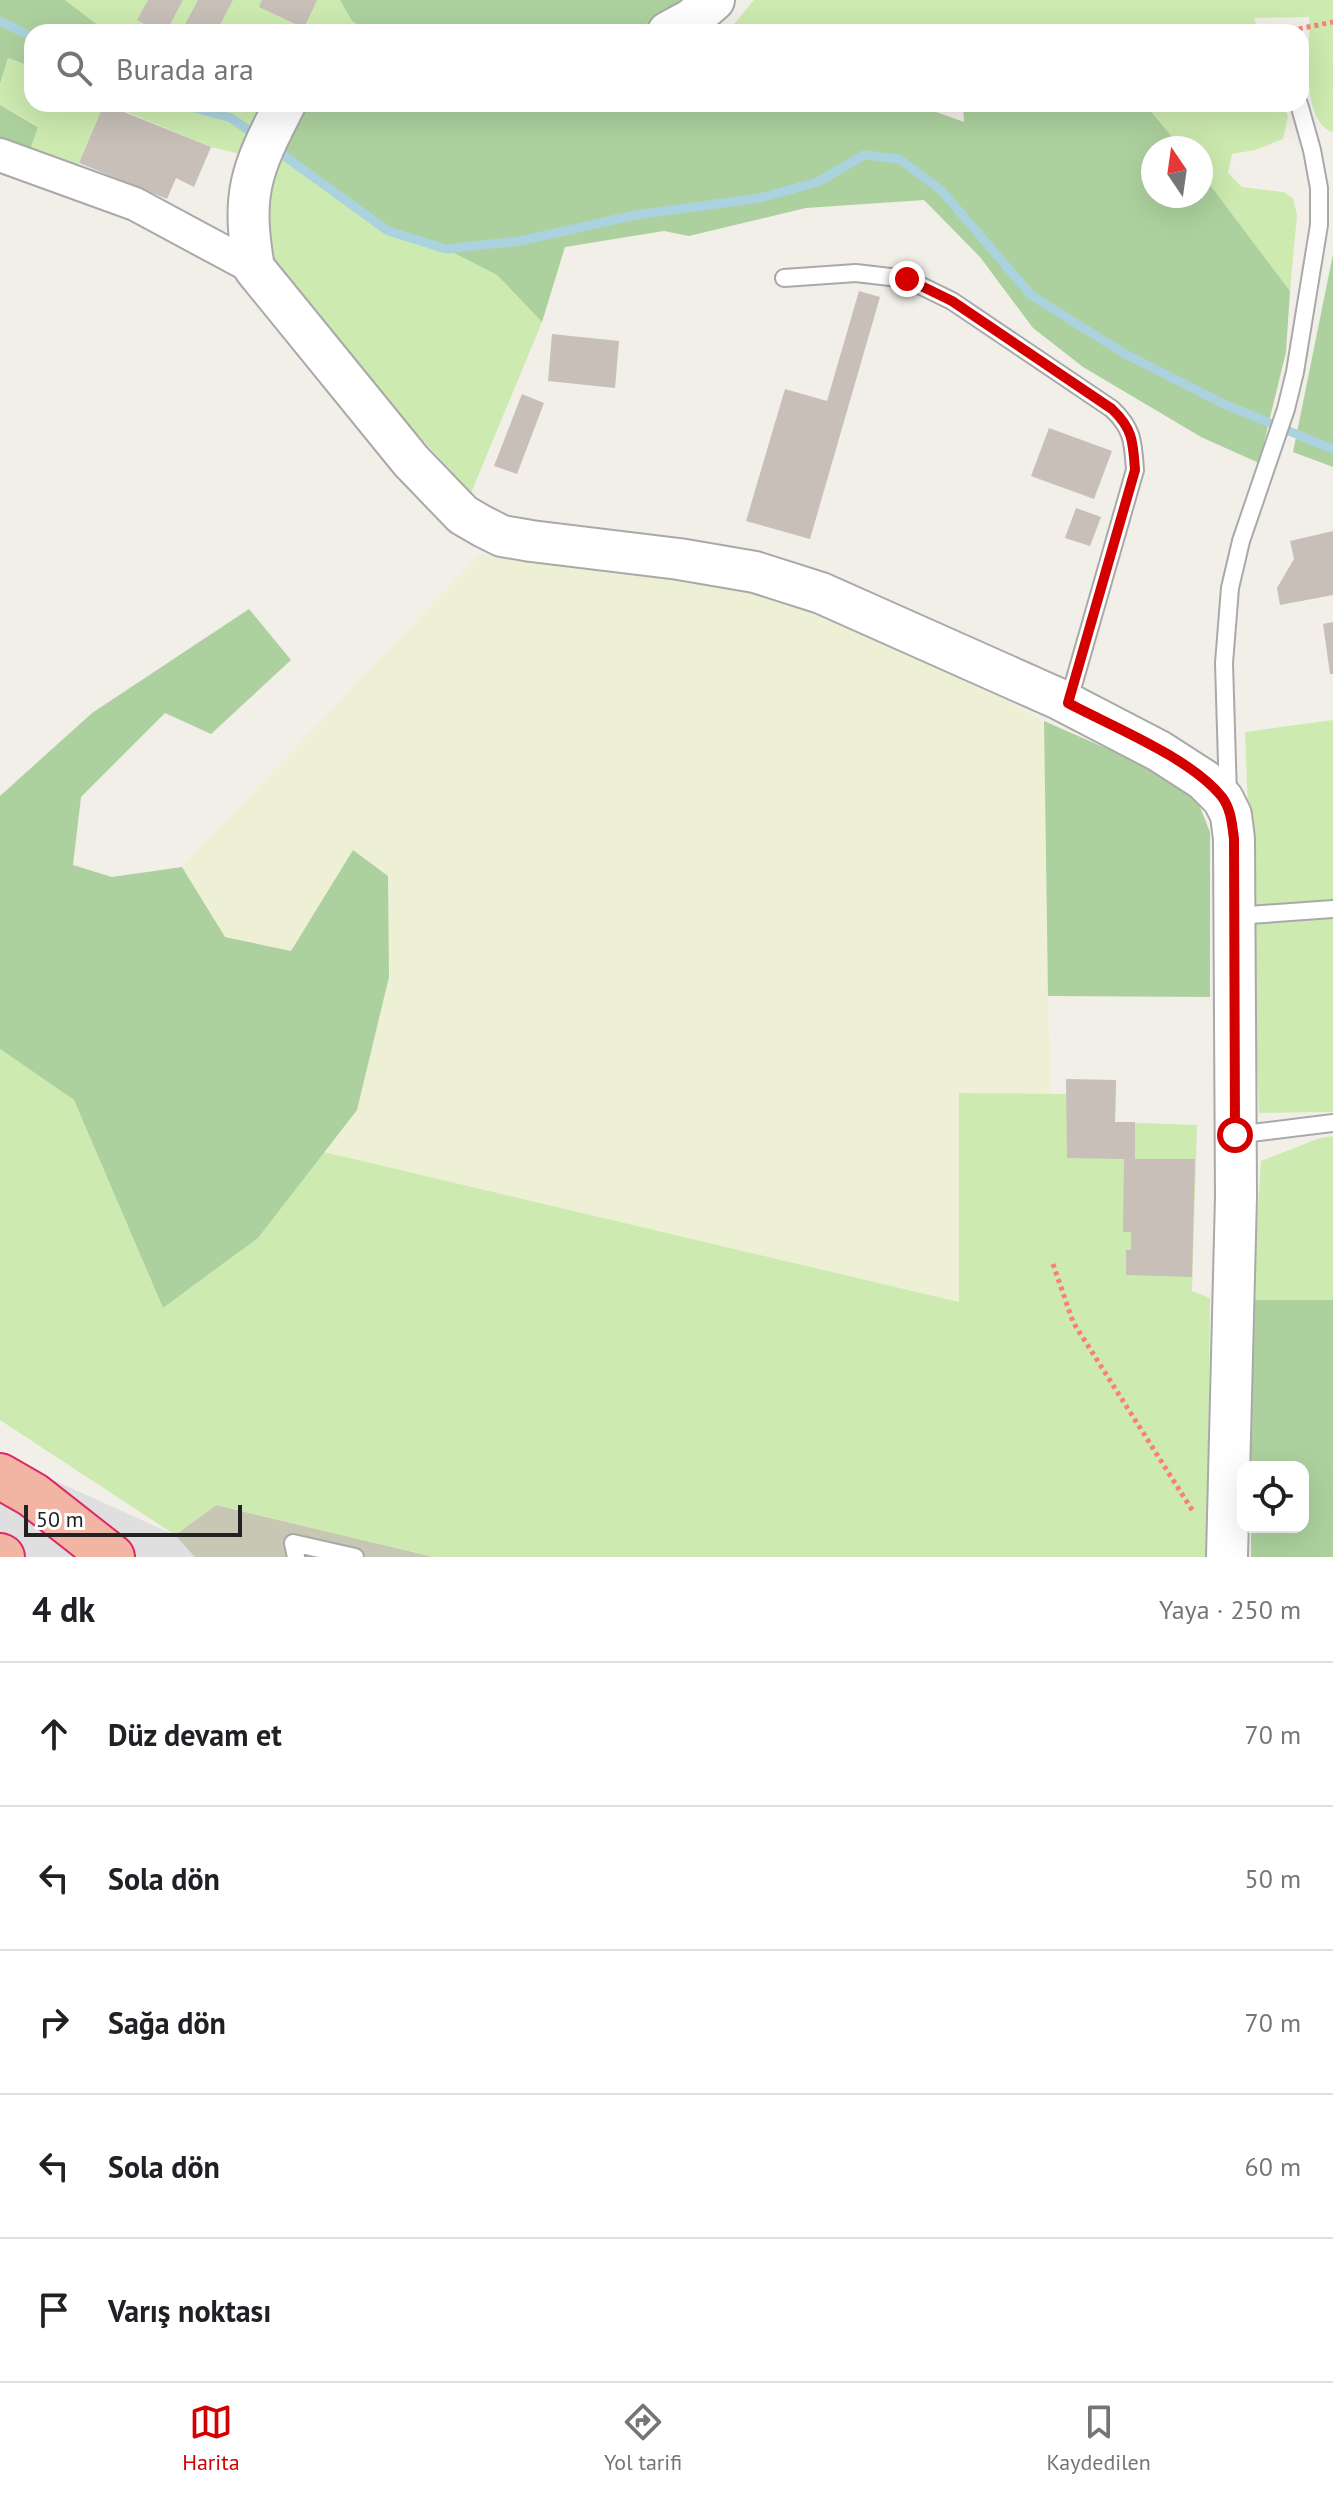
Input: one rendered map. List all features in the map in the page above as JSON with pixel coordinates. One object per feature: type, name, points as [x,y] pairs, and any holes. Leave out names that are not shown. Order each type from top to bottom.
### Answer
[{"type":"highway","points":[[0,1476],[33,1495],[103,1549]]},
{"type":"street","points":[[683,24],[714,0]]},
{"type":"street","points":[[254,268],[247,205],[257,159],[281,112]]},
{"type":"street","points":[[0,155],[135,204],[254,268],[411,461],[463,515],[482,526],[502,536],[531,541],[679,559],[755,572],[821,593],[1068,703],[1159,751],[1204,780],[1223,799],[1234,839],[1235,1135],[1227,1557]]},
{"type":"lane","points":[[1228,809],[1224,663],[1227,613],[1241,541],[1286,409],[1295,372],[1319,225],[1319,188],[1301,112]]},
{"type":"lane","points":[[784,278],[856,273],[907,279],[952,301],[1112,409],[1126,423],[1133,442],[1135,470],[1068,703]]},
{"type":"lane","points":[[1234,916],[1333,909]]},
{"type":"lane","points":[[1235,1135],[1333,1123]]},
{"type":"lane","points":[[296,1557],[293,1543],[355,1557]]},
{"type":"path","points":[[1309,27],[1333,22]]},
{"type":"path","points":[[1053,1264],[1073,1322],[1199,1522]]},
{"type":"shaded area","points":[[479,555],[676,573],[797,601],[923,655],[1044,721],[1050,1094],[959,1093],[959,1302],[324,1152],[357,1110],[388,876],[353,850],[291,951],[225,937],[182,867]]},
{"type":"shaded area","points":[[0,1456],[175,1535],[238,1557],[0,1557]]},
{"type":"shaded area","points":[[216,1505],[434,1557],[195,1557],[175,1535]]},
{"type":"green space","points":[[0,0],[65,0],[96,24],[24,24],[24,64],[8,58],[0,84]]},
{"type":"green space","points":[[65,0],[340,0],[357,24],[96,24]]},
{"type":"green space","points":[[340,0],[691,0],[646,24],[357,24]]},
{"type":"green space","points":[[754,0],[1333,0],[1333,132],[1322,125],[1311,98],[1309,17],[1254,18],[1256,24],[734,24]]},
{"type":"green space","points":[[8,58],[24,64],[24,112],[101,112],[79,163],[80,169],[30,150],[38,126],[0,105],[0,84]]},
{"type":"green space","points":[[0,105],[38,127],[30,150],[0,139]]},
{"type":"green space","points":[[126,112],[261,112],[240,154],[211,147]]},
{"type":"green space","points":[[302,112],[936,112],[964,122],[963,112],[1152,112],[1171,136],[1141,136],[1141,208],[1213,208],[1213,189],[1290,291],[1286,352],[1259,463],[1201,437],[1083,367],[1033,328],[980,257],[924,200],[806,208],[689,236],[664,231],[565,247],[542,322],[497,275],[446,249],[388,231],[279,152]]},
{"type":"green space","points":[[1152,112],[1286,112],[1283,139],[1255,150],[1232,154],[1228,173],[1242,187],[1283,192],[1293,198],[1297,215],[1290,291],[1213,189],[1213,136],[1171,136]]},
{"type":"green space","points":[[279,152],[388,231],[446,249],[497,275],[542,322],[471,493],[349,359],[280,274],[268,244],[264,206]]},
{"type":"green space","points":[[1333,254],[1333,467],[1293,452]]},
{"type":"green space","points":[[249,609],[291,660],[211,734],[165,713],[81,797],[73,865],[112,877],[182,867],[225,937],[291,951],[353,850],[388,876],[389,977],[357,1110],[258,1238],[163,1308],[74,1100],[0,1049],[0,796],[92,713]]},
{"type":"green space","points":[[1333,720],[1333,1112],[1259,1113],[1245,732]]},
{"type":"green space","points":[[1044,721],[1181,781],[1200,807],[1210,832],[1210,997],[1048,996]]},
{"type":"green space","points":[[0,1049],[74,1100],[163,1308],[258,1238],[324,1152],[959,1302],[959,1093],[1066,1094],[1116,1080],[1115,1122],[1197,1125],[1192,1291],[1210,1298],[1207,1557],[434,1557],[216,1505],[175,1535],[0,1420]]},
{"type":"green space","points":[[1333,1136],[1333,1300],[1252,1300],[1261,1161]]},
{"type":"green space","points":[[1252,1300],[1333,1300],[1333,1557],[1251,1557],[1251,1533],[1309,1533],[1309,1461],[1251,1461]]},
{"type":"building","points":[[148,0],[183,0],[170,24],[144,24],[137,20]]},
{"type":"building","points":[[198,0],[233,0],[220,24],[185,24]]},
{"type":"building","points":[[262,0],[317,0],[306,24],[295,24],[259,7]]},
{"type":"building","points":[[101,112],[124,112],[211,147],[194,187],[176,178],[167,199],[79,163]]},
{"type":"building","points":[[859,291],[880,297],[810,539],[746,521],[785,389],[827,401]]},
{"type":"building","points":[[552,334],[619,341],[615,388],[548,381]]},
{"type":"building","points":[[522,394],[544,403],[517,474],[494,466]]},
{"type":"building","points":[[1049,428],[1112,451],[1094,499],[1031,476]]},
{"type":"building","points":[[1076,508],[1101,517],[1090,546],[1065,538]]},
{"type":"building","points":[[1333,531],[1333,595],[1280,605],[1277,588],[1294,559],[1290,541]]},
{"type":"building","points":[[1333,622],[1333,674],[1330,674],[1323,624]]},
{"type":"building","points":[[1066,1079],[1116,1080],[1115,1122],[1135,1122],[1135,1159],[1195,1159],[1192,1277],[1126,1275],[1126,1250],[1131,1250],[1131,1232],[1123,1232],[1124,1159],[1067,1158]]},
{"type":"waterway","points":[[0,21],[24,33]]},
{"type":"waterway","points":[[209,112],[231,118],[257,136]]},
{"type":"waterway","points":[[272,147],[388,231],[446,249],[520,241],[635,215],[760,198],[818,182],[864,155],[899,159],[941,190],[1031,295],[1125,354],[1226,405],[1333,449]]},
{"type":"route","points":[[907,279],[952,301],[1112,409],[1126,423],[1133,442],[1135,470],[1068,703],[1159,751],[1204,780],[1223,799],[1231,815],[1234,839],[1235,1135]]}]
